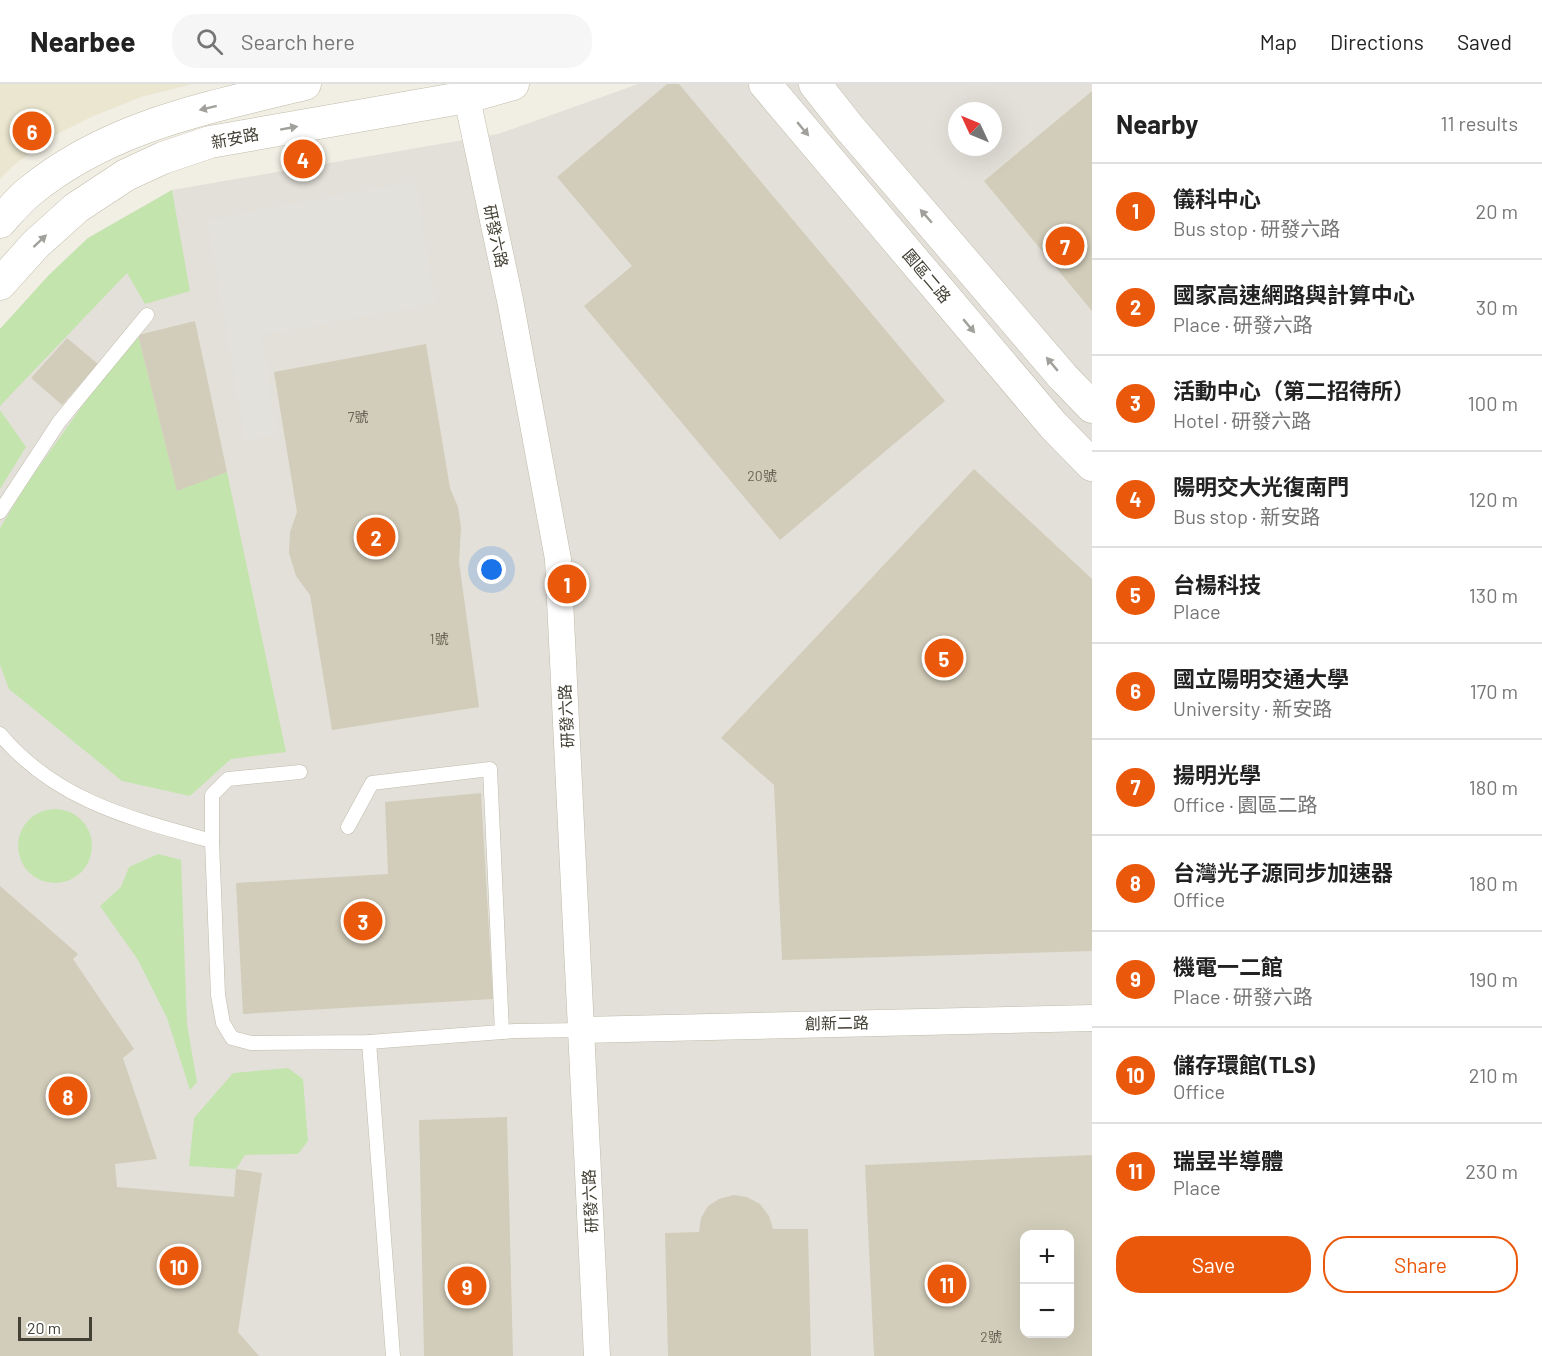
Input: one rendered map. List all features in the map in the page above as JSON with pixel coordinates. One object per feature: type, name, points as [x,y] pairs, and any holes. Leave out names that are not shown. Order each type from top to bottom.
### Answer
[{"type":"street","points":[[0,222],[27,193],[74,160],[114,139],[183,114],[305,84]]},
{"type":"street","name":"新安路","points":[[0,284],[35,245],[76,208],[126,176],[163,158],[210,142],[466,90],[513,84]]},
{"type":"street","name":"園區二路","points":[[765,84],[1053,425],[1092,465]]},
{"type":"street","points":[[815,84],[848,126],[1063,377],[1092,407]]},
{"type":"street","name":"研發六路","points":[[466,90],[512,312],[558,560],[597,1356]]},
{"type":"street","name":"創新二路","points":[[582,1030],[1092,1018]]},
{"type":"lane","points":[[0,512],[59,422],[147,315]]},
{"type":"lane","points":[[0,734],[30,765],[94,804],[130,818],[212,841]]},
{"type":"lane","points":[[348,827],[372,783],[490,770],[502,1032]]},
{"type":"lane","points":[[300,772],[228,779],[212,795],[218,995],[223,1023],[232,1038],[250,1043],[369,1042],[502,1032],[582,1030]]},
{"type":"lane","points":[[369,1042],[393,1356]]},
{"type":"shaded area","points":[[0,84],[192,84],[141,97],[89,118],[51,137],[14,165],[0,179]]},
{"type":"shaded area","points":[[638,84],[1092,84],[1092,1356],[0,1356],[0,329],[48,276],[88,238],[172,190],[498,134]]},
{"type":"shaded area","points":[[415,181],[435,303],[261,335],[277,434],[246,440],[208,220]]},
{"type":"green space","points":[[172,190],[190,291],[145,304],[127,273],[0,406],[0,329],[48,276],[88,238]]},
{"type":"green space","points":[[138,335],[177,490],[227,472],[286,752],[231,759],[190,796],[122,781],[9,689],[0,665],[0,528],[26,485],[100,381]]},
{"type":"green space","points":[[0,410],[26,447],[0,489]]},
{"type":"green space","points":[[55,809],[76,815],[86,825],[92,846],[86,867],[76,877],[55,883],[34,877],[24,867],[18,846],[24,825],[34,815]]},
{"type":"green space","points":[[158,854],[181,860],[187,1024],[197,1082],[190,1090],[167,1018],[138,960],[100,906],[121,887],[129,867]]},
{"type":"green space","points":[[288,1068],[303,1079],[308,1141],[298,1154],[245,1155],[236,1169],[189,1166],[194,1118],[233,1073]]},
{"type":"building","points":[[667,84],[679,84],[945,401],[780,540],[584,306],[632,266],[557,177]]},
{"type":"building","points":[[1092,91],[1092,311],[984,181]]},
{"type":"building","points":[[195,321],[227,472],[177,491],[138,335]]},
{"type":"building","points":[[67,338],[98,364],[62,405],[31,378]]},
{"type":"building","points":[[426,344],[450,488],[458,507],[461,527],[459,562],[479,707],[332,730],[310,595],[296,576],[289,553],[290,532],[297,512],[274,372]]},
{"type":"building","points":[[974,469],[1092,579],[1092,951],[782,960],[774,785],[721,738]]},
{"type":"building","points":[[481,793],[493,999],[243,1014],[236,883],[388,874],[385,802]]},
{"type":"building","points":[[0,886],[78,954],[73,959],[134,1049],[123,1058],[157,1159],[115,1164],[117,1187],[234,1197],[236,1169],[262,1173],[238,1332],[259,1356],[0,1356]]},
{"type":"building","points":[[507,1117],[513,1356],[424,1356],[419,1120]]},
{"type":"building","points":[[1092,1155],[1092,1356],[874,1356],[865,1165]]},
{"type":"building","points":[[734,1195],[747,1197],[760,1204],[769,1216],[773,1229],[808,1229],[811,1356],[668,1356],[665,1233],[699,1232],[701,1218],[708,1206],[719,1199]]},
{"type":"place","name":"國立陽明交通大學","points":[[32,131]]},
{"type":"place","name":"陽明交大光復南門","points":[[303,159]]},
{"type":"place","name":"揚明光學","points":[[1065,246]]},
{"type":"place","name":"國家高速網路與計算中心","points":[[376,537]]},
{"type":"place","name":"儀科中心","points":[[567,584]]},
{"type":"place","name":"台楊科技","points":[[944,658]]},
{"type":"place","name":"活動中心（第二招待所）","points":[[363,921]]},
{"type":"place","name":"台灣光子源同步加速器","points":[[68,1096]]},
{"type":"place","name":"儲存環館(TLS)","points":[[179,1266]]},
{"type":"place","name":"瑞昱半導體","points":[[947,1284]]},
{"type":"place","name":"機電一二館","points":[[467,1286]]}]
